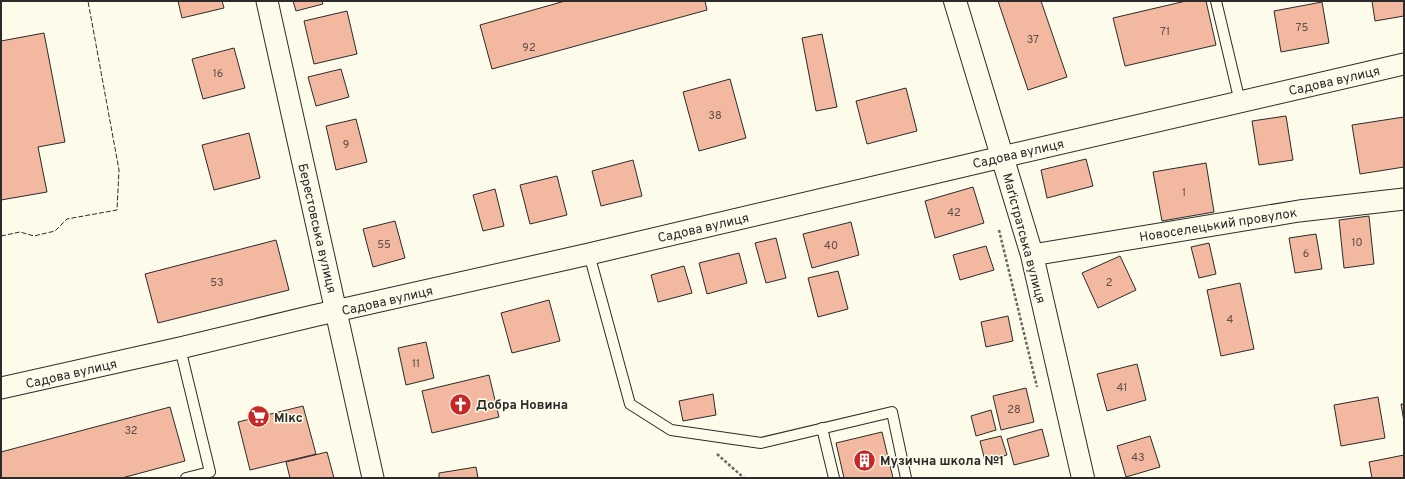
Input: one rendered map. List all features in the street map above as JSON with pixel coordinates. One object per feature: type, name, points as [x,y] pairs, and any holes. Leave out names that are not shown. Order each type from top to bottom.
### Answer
[{"type":"street","name":"Берестовська вулиця","points":[[267,1],[373,478]]},
{"type":"street","name":"Маґістратська вулиця","points":[[955,1],[1032,255],[1083,478]]},
{"type":"street","name":"Садова вулиця","points":[[1,388],[589,254],[1404,64]]},
{"type":"street","name":"Новоселецький провулок","points":[[1032,255],[1300,211],[1404,199]]},
{"type":"lane","points":[[1216,1],[1240,102]]},
{"type":"lane","points":[[589,254],[630,404],[671,430],[761,443],[892,412],[906,478]]},
{"type":"lane","points":[[180,348],[210,472],[186,478]]},
{"type":"lane","points":[[822,428],[834,478]]},
{"type":"path","points":[[997,224],[1038,393]]},
{"type":"building","points":[[178,1],[222,1],[224,8],[182,18]]},
{"type":"building","points":[[293,1],[322,1],[323,4],[296,11]]},
{"type":"building","points":[[565,1],[705,1],[707,10],[492,69],[480,25]]},
{"type":"building","points":[[998,1],[1041,1],[1067,77],[1028,90]]},
{"type":"building","points":[[1186,1],[1206,1],[1216,45],[1125,66],[1113,18]]},
{"type":"building","points":[[1372,1],[1404,1],[1404,16],[1375,21]]},
{"type":"building","points":[[1322,2],[1329,43],[1281,52],[1274,11]]},
{"type":"building","points":[[347,11],[357,54],[314,64],[304,21]]},
{"type":"building","points":[[44,33],[65,142],[38,147],[47,192],[1,200],[1,41]]},
{"type":"building","points":[[822,34],[837,107],[816,111],[802,38]]},
{"type":"building","points":[[234,48],[245,88],[203,99],[192,59]]},
{"type":"building","points":[[341,69],[349,97],[316,106],[308,77]]},
{"type":"building","points":[[730,79],[746,138],[699,151],[683,92]]},
{"type":"building","points":[[906,88],[917,131],[867,144],[856,101]]},
{"type":"building","points":[[1286,116],[1293,160],[1259,165],[1252,121]]},
{"type":"building","points":[[1404,117],[1404,167],[1360,174],[1352,125]]},
{"type":"building","points":[[356,119],[367,162],[336,170],[326,126]]},
{"type":"building","points":[[249,133],[260,178],[214,190],[202,145]]},
{"type":"building","points":[[1086,159],[1093,186],[1047,198],[1041,170]]},
{"type":"building","points":[[633,160],[642,196],[601,206],[592,171]]},
{"type":"building","points":[[1206,163],[1214,212],[1162,221],[1153,172]]},
{"type":"building","points":[[557,176],[567,215],[530,224],[520,185]]},
{"type":"building","points":[[973,187],[984,223],[935,238],[925,201]]},
{"type":"building","points":[[495,189],[504,226],[483,231],[473,195]]},
{"type":"building","points":[[1369,216],[1374,264],[1344,268],[1339,220]]},
{"type":"building","points":[[395,221],[405,258],[373,267],[363,229]]},
{"type":"building","points":[[851,222],[859,255],[812,268],[803,234]]},
{"type":"building","points":[[1316,234],[1322,269],[1295,273],[1289,238]]},
{"type":"building","points":[[776,238],[786,278],[766,283],[755,243]]},
{"type":"building","points":[[276,240],[289,290],[158,323],[145,274]]},
{"type":"building","points":[[1209,243],[1216,274],[1199,278],[1191,247]]},
{"type":"building","points":[[986,246],[994,270],[960,280],[953,255]]},
{"type":"building","points":[[739,253],[747,283],[707,294],[699,263]]},
{"type":"building","points":[[1120,256],[1136,290],[1098,308],[1082,273]]},
{"type":"building","points":[[684,266],[692,293],[658,302],[651,275]]},
{"type":"building","points":[[838,271],[848,309],[818,317],[808,278]]},
{"type":"building","points":[[1240,283],[1254,349],[1221,356],[1207,290]]},
{"type":"building","points":[[549,300],[560,341],[512,353],[501,313]]},
{"type":"building","points":[[1008,316],[1013,341],[986,347],[981,322]]},
{"type":"building","points":[[426,342],[434,378],[406,385],[398,348]]},
{"type":"building","points":[[1137,364],[1146,400],[1107,411],[1097,374]]},
{"type":"building","name":"Добра Новина","points":[[489,375],[499,417],[432,433],[422,391]]},
{"type":"building","points":[[1026,388],[1034,422],[1001,430],[993,396]]},
{"type":"building","points":[[713,394],[716,415],[683,421],[679,401]]},
{"type":"building","points":[[1378,397],[1385,438],[1341,446],[1334,405]]},
{"type":"building","points":[[1401,404],[1404,404],[1404,422]]},
{"type":"building","points":[[303,406],[316,454],[250,470],[238,422]]},
{"type":"building","points":[[170,407],[185,461],[122,478],[1,478],[1,452]]},
{"type":"building","points":[[991,410],[996,430],[976,436],[971,416]]},
{"type":"building","points":[[1042,429],[1049,456],[1014,465],[1007,439]]},
{"type":"building","name":"Музична школа №1","points":[[882,432],[893,478],[844,478],[836,443]]},
{"type":"building","points":[[1001,436],[1007,455],[985,461],[980,441]]},
{"type":"building","points":[[1150,436],[1160,467],[1126,477],[1117,446]]},
{"type":"building","points":[[327,452],[334,478],[290,478],[286,462]]},
{"type":"building","points":[[1404,455],[1404,478],[1372,478],[1369,462]]},
{"type":"building","points":[[476,467],[478,478],[439,478],[439,473]]},
{"type":"fence","points":[[1,236],[20,232],[34,236],[55,231],[67,219],[117,210],[119,170],[88,1]]},
{"type":"place","name":"Добра Новина","points":[[461,404]]},
{"type":"place","name":"Мікс","points":[[259,417]]},
{"type":"place","name":"Музична школа №1","points":[[865,460]]}]
